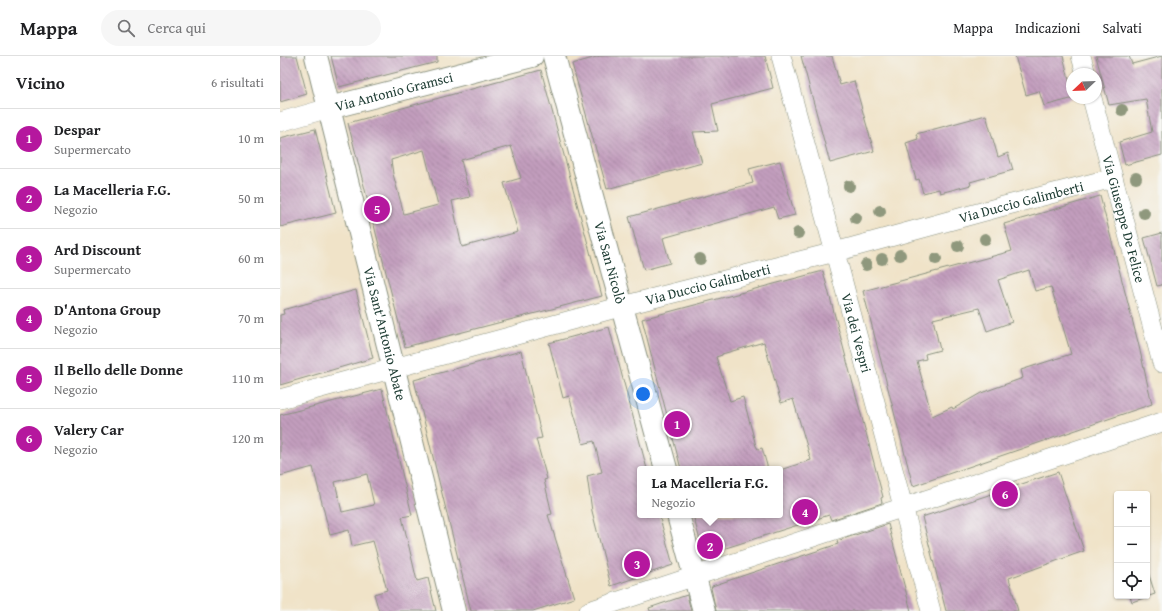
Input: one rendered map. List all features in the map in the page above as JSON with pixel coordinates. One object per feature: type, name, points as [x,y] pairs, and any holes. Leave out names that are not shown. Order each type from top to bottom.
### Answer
[{"type":"street","name":"Via Sant'Antonio Abate","points":[[316,56],[454,611]]},
{"type":"street","name":"Via Antonio Gramsci","points":[[280,122],[532,56]]},
{"type":"street","name":"Via San Nicolò","points":[[554,56],[665,466]]},
{"type":"street","name":"Via dei Vespri","points":[[781,56],[931,611]]},
{"type":"street","points":[[1081,56],[1084,68]]},
{"type":"street","name":"Via Giuseppe De Felice","points":[[1094,104],[1162,362]]},
{"type":"street","name":"Via Duccio Galimberti","points":[[280,399],[622,307],[1113,178]]},
{"type":"street","points":[[589,611],[1162,422]]},
{"type":"street","points":[[679,518],[704,611]]},
{"type":"building","points":[[280,56],[297,56],[307,94],[280,102]]},
{"type":"building","points":[[331,56],[437,56],[437,62],[339,87]]},
{"type":"building","points":[[600,56],[765,56],[773,88],[712,104],[718,131],[693,132],[702,163],[607,189],[572,64]]},
{"type":"building","points":[[801,56],[832,56],[840,85],[854,81],[874,151],[830,163]]},
{"type":"building","points":[[1015,56],[1063,56],[1066,68],[1066,100],[1044,106],[1039,91],[1026,95]]},
{"type":"building","points":[[1096,56],[1129,56],[1132,64],[1162,56],[1162,155],[1125,165],[1119,142],[1152,132],[1146,99],[1109,105],[1102,79],[1102,68],[1099,68]]},
{"type":"building","points":[[541,70],[602,296],[405,347],[348,123]],"holes":[[[511,146],[521,178],[504,183],[518,232],[462,247],[452,201],[470,197],[461,160]],[[424,150],[438,205],[404,214],[393,174],[391,160]]]},
{"type":"building","points":[[986,115],[998,157],[1008,153],[1013,170],[970,182],[971,185],[940,193],[939,189],[923,193],[919,179],[916,180],[906,143],[918,139],[916,134]]},
{"type":"building","points":[[315,129],[336,213],[280,227],[280,138]]},
{"type":"building","points":[[780,161],[795,215],[778,219],[774,207],[663,238],[670,263],[644,270],[629,217],[753,183],[749,169]]},
{"type":"building","points":[[1100,196],[1138,342],[1152,404],[913,486],[863,291],[1012,251],[1004,224]],"holes":[[[1029,270],[1035,291],[1051,287],[1071,354],[1021,370],[1023,378],[981,393],[953,409],[952,407],[932,416],[917,361],[926,359],[925,354],[940,350],[933,319],[979,308],[987,331],[1012,322],[998,280]]]},
{"type":"building","points":[[1162,233],[1162,285],[1157,286],[1144,238]]},
{"type":"building","points":[[823,271],[883,497],[881,498],[882,503],[831,520],[829,515],[704,555],[694,518],[783,518],[783,469],[811,460],[793,399],[781,403],[764,342],[716,357],[730,401],[743,397],[756,446],[758,449],[762,448],[767,466],[680,466],[642,319]]},
{"type":"building","points":[[356,290],[373,358],[280,385],[280,315],[284,314],[283,310]]},
{"type":"building","points":[[609,327],[646,466],[637,466],[637,518],[660,518],[673,565],[611,586],[592,511],[587,476],[602,472],[594,441],[583,444],[569,396],[563,398],[549,343]]},
{"type":"building","points":[[521,351],[542,438],[536,439],[547,479],[544,480],[552,514],[548,515],[574,598],[533,611],[471,611],[414,380]]},
{"type":"building","points":[[382,389],[412,515],[402,517],[417,581],[428,578],[436,611],[379,611],[374,594],[387,590],[373,541],[352,546],[349,530],[330,535],[313,467],[280,476],[280,415]],"holes":[[[367,474],[374,505],[342,512],[335,482]]]},
{"type":"building","points":[[1058,472],[1084,551],[1009,578],[1018,611],[946,611],[922,517]]},
{"type":"building","points":[[888,524],[911,611],[716,611],[711,588],[712,586],[838,544],[837,541]]},
{"type":"building","points":[[1150,578],[1155,594],[1150,596]]},
{"type":"building","points":[[687,595],[691,611],[650,611],[649,608]]},
{"type":"building","points":[[1131,599],[1141,599],[1132,602]]},
{"type":"place","name":"Il Bello delle Donne","points":[[377,209]]},
{"type":"place","name":"Despar","points":[[677,424]]},
{"type":"place","name":"Valery Car","points":[[1005,494]]},
{"type":"place","name":"D'Antona Group","points":[[805,512]]},
{"type":"place","name":"La Macelleria F.G.","points":[[710,546]]},
{"type":"place","name":"Ard Discount","points":[[637,564]]}]
